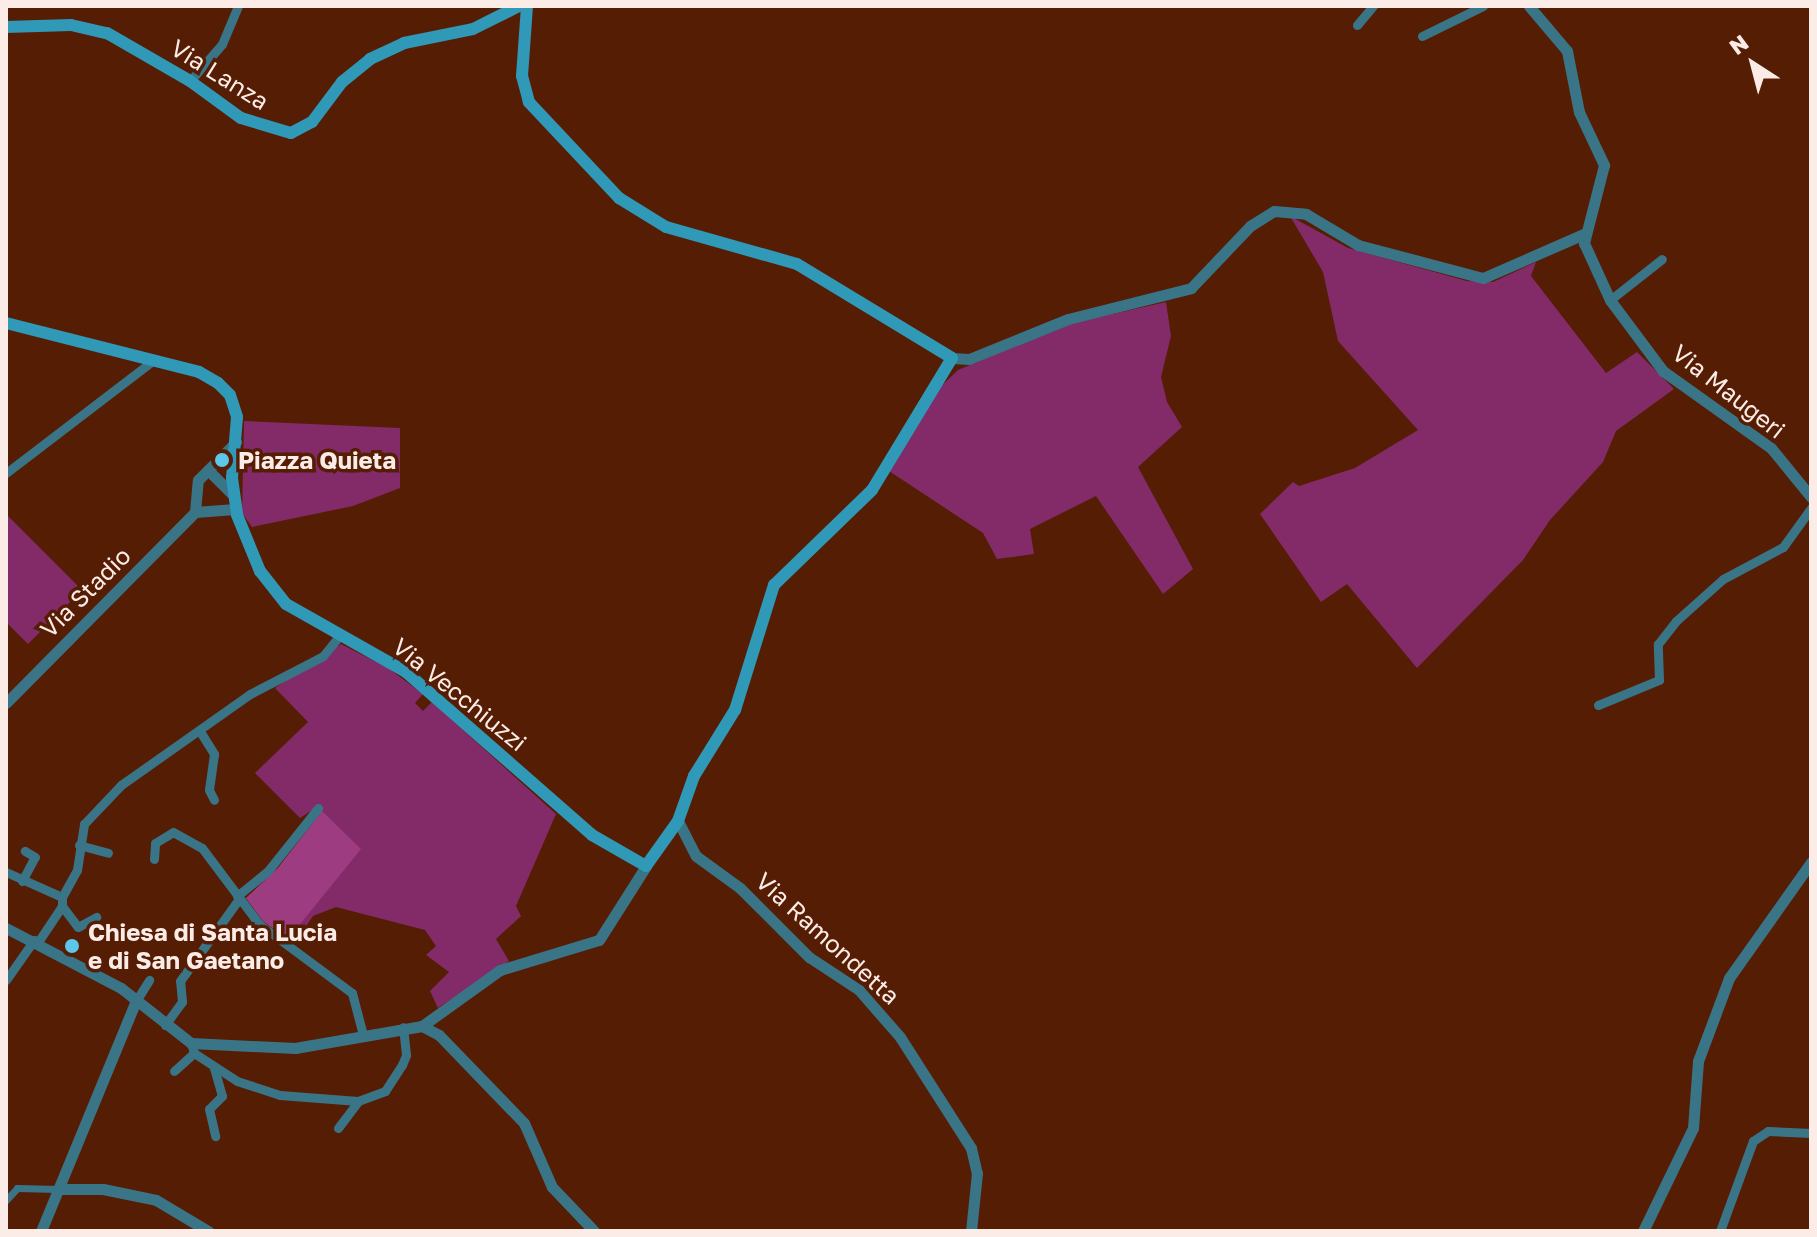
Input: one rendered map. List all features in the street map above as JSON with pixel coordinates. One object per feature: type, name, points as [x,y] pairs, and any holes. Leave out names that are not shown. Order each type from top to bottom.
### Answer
[{"type":"main road","name":"Via Lanza","points":[[6,27],[91,28],[129,44],[190,81],[241,118],[291,133],[312,122],[342,82],[370,59],[404,43],[473,29],[519,6]]},
{"type":"main road","points":[[527,6],[522,76],[529,102],[619,198],[666,227],[797,264],[952,358],[872,490],[774,585],[735,710],[694,776],[678,821],[646,866]]},
{"type":"main road","points":[[6,323],[199,372],[225,389],[234,404],[237,441],[235,502]]},
{"type":"main road","name":"Via Vecchiuzzi","points":[[235,502],[271,586],[302,616],[406,672],[592,835],[646,866]]},
{"type":"street","points":[[190,81],[222,44],[238,6]]},
{"type":"street","points":[[1357,25],[1373,6]]},
{"type":"street","points":[[1422,36],[1483,6]]},
{"type":"street","points":[[952,358],[969,359],[1068,319],[1191,288],[1250,226],[1274,211],[1306,214],[1358,245],[1483,278],[1586,233],[1604,165],[1579,112],[1567,51],[1529,6]]},
{"type":"street","name":"Via Maugeri","points":[[1586,233],[1588,258],[1610,300],[1663,371],[1771,448],[1811,497]]},
{"type":"street","points":[[1610,300],[1662,259]]},
{"type":"street","points":[[6,473],[154,360]]},
{"type":"street","points":[[208,470],[235,502],[195,512],[198,480],[208,470],[237,441]]},
{"type":"street","points":[[1598,705],[1659,680],[1658,644],[1676,621],[1723,579],[1783,547],[1811,508]]},
{"type":"street","name":"Via Stadio","points":[[6,703],[195,512]]},
{"type":"street","points":[[6,978],[36,941],[62,901],[77,870],[84,824],[158,755],[201,733],[250,694],[323,656],[339,636]]},
{"type":"street","points":[[201,733],[214,754],[209,790],[214,800]]},
{"type":"street","points":[[165,1025],[181,1006],[180,981],[238,898],[267,872],[318,808]]},
{"type":"street","name":"Via Ramondetta","points":[[678,821],[696,856],[740,888],[809,957],[859,990],[900,1037],[971,1148],[977,1173],[971,1231]]},
{"type":"street","points":[[154,859],[155,843],[177,833],[202,848],[259,924],[352,993],[363,1035]]},
{"type":"street","points":[[79,845],[108,853]]},
{"type":"street","points":[[22,881],[35,857],[25,851]]},
{"type":"street","points":[[1643,1231],[1693,1128],[1698,1061],[1729,978],[1811,862]]},
{"type":"street","points":[[422,1026],[500,970],[599,940],[646,866]]},
{"type":"street","points":[[6,872],[62,901],[78,927],[96,917]]},
{"type":"street","points":[[6,928],[36,941],[136,1001],[214,1068],[280,1095],[358,1101],[378,1097],[406,1055],[403,1027]]},
{"type":"street","points":[[41,1231],[136,1001],[149,980]]},
{"type":"street","points":[[193,1048],[295,1048],[422,1026],[439,1035],[524,1123],[552,1187],[594,1231]]},
{"type":"street","points":[[174,1071],[193,1048]]},
{"type":"street","points":[[214,1068],[222,1096],[209,1109],[215,1136]]},
{"type":"street","points":[[338,1128],[358,1101]]},
{"type":"street","points":[[1720,1231],[1753,1141],[1768,1131],[1811,1133]]},
{"type":"street","points":[[6,1200],[17,1188],[103,1189],[156,1200],[208,1231]]},
{"type":"shaded area","points":[[1290,216],[1348,248],[1467,281],[1493,282],[1536,262],[1531,276],[1606,373],[1637,352],[1674,389],[1616,431],[1603,462],[1550,520],[1523,560],[1417,668],[1347,584],[1321,602],[1260,514],[1293,482],[1299,486],[1355,468],[1418,430],[1338,341],[1323,272]]},
{"type":"shaded area","points":[[1166,302],[1171,336],[1161,377],[1167,402],[1182,427],[1138,467],[1193,569],[1163,594],[1096,496],[1030,529],[1034,554],[997,559],[983,533],[889,471],[933,394],[958,370],[1068,324]]},
{"type":"shaded area","points":[[244,421],[400,428],[400,488],[353,506],[252,527],[242,513]]},
{"type":"shaded area","points":[[6,514],[82,590],[28,644],[6,622]]},
{"type":"shaded area","points":[[341,644],[388,668],[423,694],[415,703],[423,711],[432,702],[556,814],[516,906],[521,916],[496,939],[509,961],[438,1008],[430,991],[449,972],[426,955],[436,946],[425,930],[336,907],[313,916],[294,944],[263,921],[246,898],[278,868],[322,811],[317,807],[300,818],[255,773],[308,722],[275,688]]},
{"type":"shaded area","points":[[322,811],[361,849],[288,939],[263,921],[246,898],[278,868]]},
{"type":"place","name":"Piazza Quieta","points":[[222,460]]},
{"type":"place","name":"Chiesa di Santa Lucia e di San Gaetano","points":[[72,946]]}]
